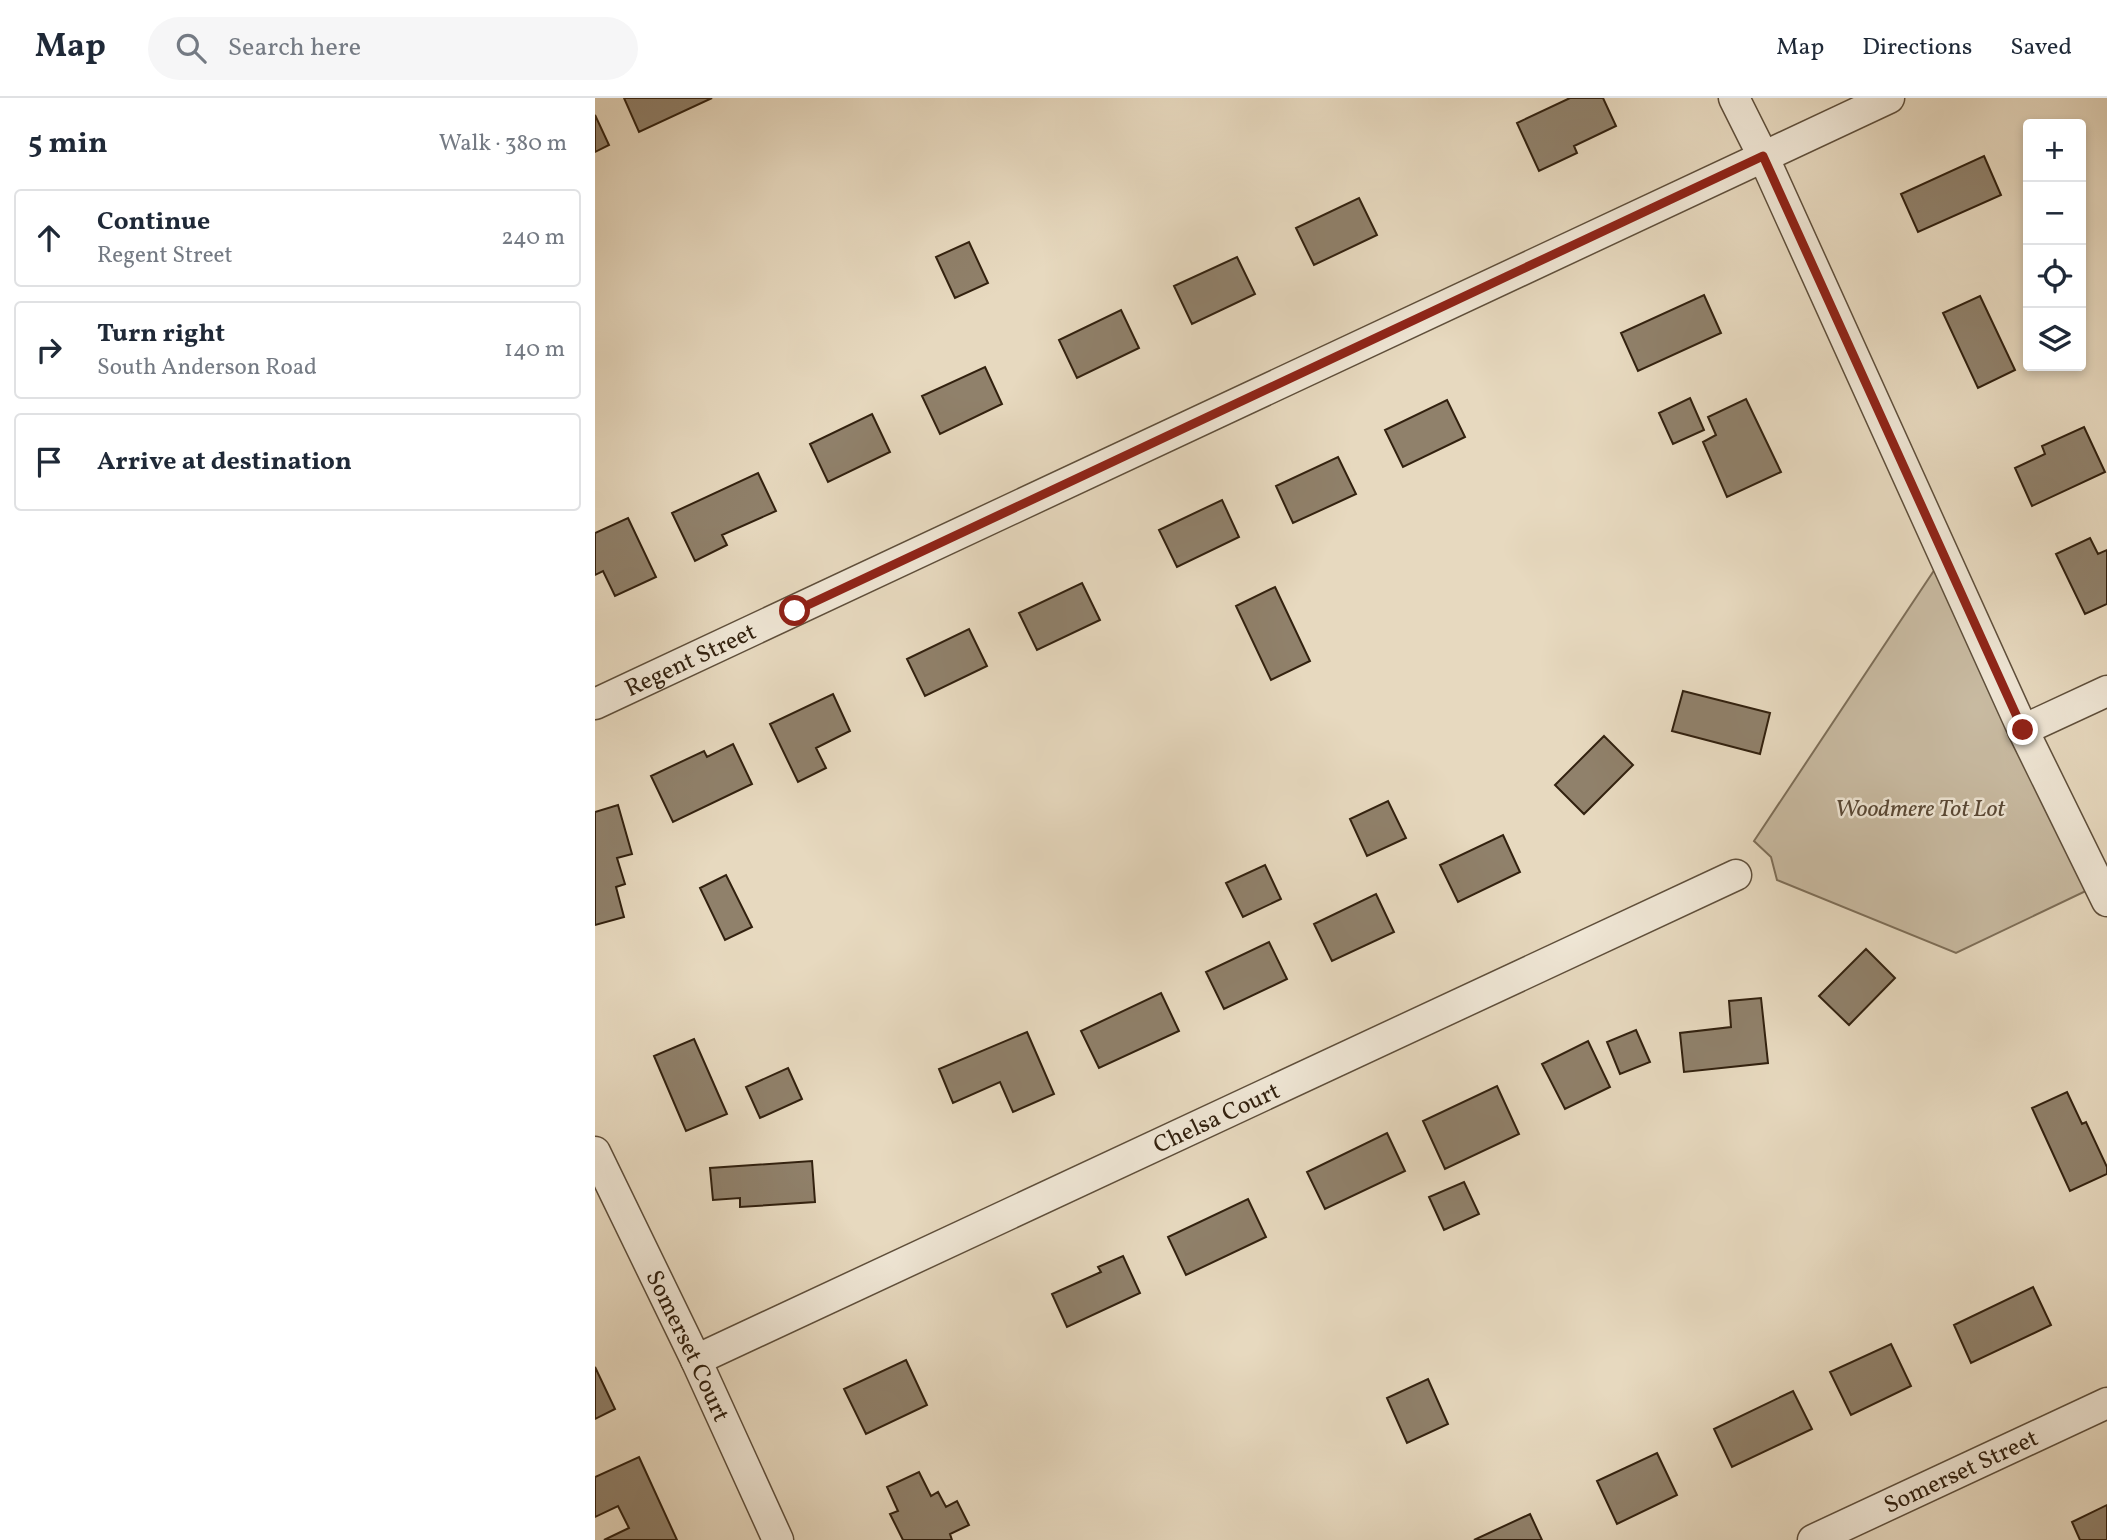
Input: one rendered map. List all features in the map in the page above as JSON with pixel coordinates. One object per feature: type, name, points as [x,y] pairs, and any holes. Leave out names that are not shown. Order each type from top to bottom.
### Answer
[{"type":"street","points":[[1734,98],[1763,156],[2023,730],[2107,901]]},
{"type":"street","name":"Regent Street","points":[[595,704],[1888,98]]},
{"type":"street","points":[[2023,730],[2107,691]]},
{"type":"street","name":"Chelsa Court","points":[[696,1360],[1736,875]]},
{"type":"street","name":"Somerset Court","points":[[595,1152],[696,1360],[778,1540]]},
{"type":"street","name":"Somerset Street","points":[[1812,1540],[2107,1403]]},
{"type":"green space","name":"Woodmere Tot Lot","points":[[1937,566],[2090,889],[1956,953],[1777,880],[1771,857],[1754,841]]},
{"type":"building","points":[[624,98],[712,98],[639,132]]},
{"type":"building","points":[[1570,98],[1603,98],[1616,126],[1574,146],[1577,153],[1539,171],[1517,123]]},
{"type":"building","points":[[595,115],[609,145],[595,152]]},
{"type":"building","points":[[1984,156],[2001,195],[1918,232],[1901,194]]},
{"type":"building","points":[[1359,198],[1377,235],[1314,265],[1296,228]]},
{"type":"building","points":[[969,242],[988,283],[955,298],[936,257]]},
{"type":"building","points":[[1237,257],[1255,294],[1192,324],[1174,286]]},
{"type":"building","points":[[1704,295],[1721,333],[1638,371],[1621,333]]},
{"type":"building","points":[[1980,296],[2015,370],[1978,388],[1943,313]]},
{"type":"building","points":[[1121,310],[1139,348],[1077,378],[1059,340]]},
{"type":"building","points":[[985,367],[1002,404],[940,434],[922,396]]},
{"type":"building","points":[[1690,398],[1704,430],[1673,444],[1659,413]]},
{"type":"building","points":[[1746,399],[1781,472],[1727,497],[1703,442],[1716,435],[1708,417]]},
{"type":"building","points":[[1447,400],[1465,437],[1403,467],[1385,430]]},
{"type":"building","points":[[872,414],[890,452],[828,482],[810,444]]},
{"type":"building","points":[[2084,427],[2105,472],[2032,506],[2015,468],[2045,454],[2042,446]]},
{"type":"building","points":[[1338,457],[1356,494],[1293,523],[1276,486]]},
{"type":"building","points":[[758,473],[776,511],[722,535],[727,545],[695,561],[672,513]]},
{"type":"building","points":[[1222,500],[1239,537],[1177,567],[1159,530]]},
{"type":"building","points":[[628,518],[656,577],[615,596],[603,571],[595,575],[595,533]]},
{"type":"building","points":[[2090,538],[2098,554],[2107,550],[2107,604],[2085,614],[2056,554]]},
{"type":"building","points":[[1082,583],[1100,620],[1037,650],[1019,613]]},
{"type":"building","points":[[1275,587],[1310,661],[1271,680],[1236,606]]},
{"type":"building","points":[[969,629],[987,666],[925,696],[907,659]]},
{"type":"building","points":[[1683,691],[1770,713],[1760,754],[1672,731]]},
{"type":"building","points":[[833,694],[850,731],[816,748],[826,768],[798,782],[770,724]]},
{"type":"building","points":[[1604,736],[1633,765],[1584,814],[1555,785]]},
{"type":"building","points":[[733,744],[752,784],[673,822],[651,776],[704,751],[707,757]]},
{"type":"building","points":[[1388,801],[1406,838],[1367,856],[1350,819]]},
{"type":"building","points":[[618,805],[632,854],[617,858],[625,884],[616,887],[624,917],[595,925],[595,812]]},
{"type":"building","points":[[1503,835],[1520,872],[1458,902],[1440,865]]},
{"type":"building","points":[[1265,865],[1281,899],[1243,917],[1226,883]]},
{"type":"building","points":[[726,875],[752,927],[725,940],[700,888]]},
{"type":"building","points":[[1376,894],[1394,932],[1332,961],[1314,924]]},
{"type":"building","points":[[1269,942],[1287,979],[1224,1009],[1206,972]]},
{"type":"building","points":[[1866,949],[1895,978],[1849,1025],[1819,996]]},
{"type":"building","points":[[1161,993],[1179,1031],[1099,1068],[1081,1031]]},
{"type":"building","points":[[1761,998],[1768,1063],[1684,1072],[1680,1033],[1731,1027],[1729,1001]]},
{"type":"building","points":[[1636,1030],[1650,1062],[1620,1074],[1607,1042]]},
{"type":"building","points":[[1027,1032],[1054,1094],[1013,1112],[1000,1082],[953,1103],[939,1069]]},
{"type":"building","points":[[694,1039],[727,1114],[686,1131],[654,1056]]},
{"type":"building","points":[[1588,1041],[1610,1087],[1565,1109],[1542,1064]]},
{"type":"building","points":[[788,1068],[802,1099],[760,1118],[746,1087]]},
{"type":"building","points":[[1497,1086],[1519,1134],[1445,1169],[1423,1121]]},
{"type":"building","points":[[2067,1092],[2082,1124],[2086,1122],[2107,1167],[2107,1174],[2070,1191],[2032,1108]]},
{"type":"building","points":[[1387,1133],[1405,1171],[1325,1209],[1307,1172]]},
{"type":"building","points":[[812,1161],[815,1202],[740,1207],[740,1198],[713,1200],[710,1168]]},
{"type":"building","points":[[1464,1182],[1479,1214],[1444,1230],[1429,1197]]},
{"type":"building","points":[[1248,1199],[1266,1237],[1186,1275],[1168,1237]]},
{"type":"building","points":[[1123,1256],[1140,1293],[1067,1327],[1052,1294],[1101,1272],[1098,1267]]},
{"type":"building","points":[[2033,1287],[2051,1325],[1971,1363],[1954,1325]]},
{"type":"building","points":[[1891,1344],[1911,1386],[1851,1415],[1830,1372]]},
{"type":"building","points":[[906,1360],[927,1405],[866,1434],[844,1389]]},
{"type":"building","points":[[595,1367],[615,1409],[595,1419]]},
{"type":"building","points":[[1428,1379],[1448,1424],[1407,1443],[1387,1398]]},
{"type":"building","points":[[1793,1391],[1812,1429],[1732,1467],[1714,1429]]},
{"type":"building","points":[[1657,1453],[1677,1495],[1617,1524],[1597,1481]]},
{"type":"building","points":[[639,1457],[677,1540],[604,1540],[629,1528],[618,1506],[595,1517],[595,1477]]},
{"type":"building","points":[[919,1472],[931,1496],[938,1492],[946,1507],[957,1501],[969,1525],[950,1534],[952,1540],[903,1540],[890,1514],[898,1511],[887,1487]]},
{"type":"building","points":[[2107,1505],[2107,1540],[2080,1540],[2072,1522]]},
{"type":"building","points":[[1530,1514],[1542,1540],[1474,1540]]},
{"type":"route","points":[[795,611],[1763,156],[2023,730]]}]
